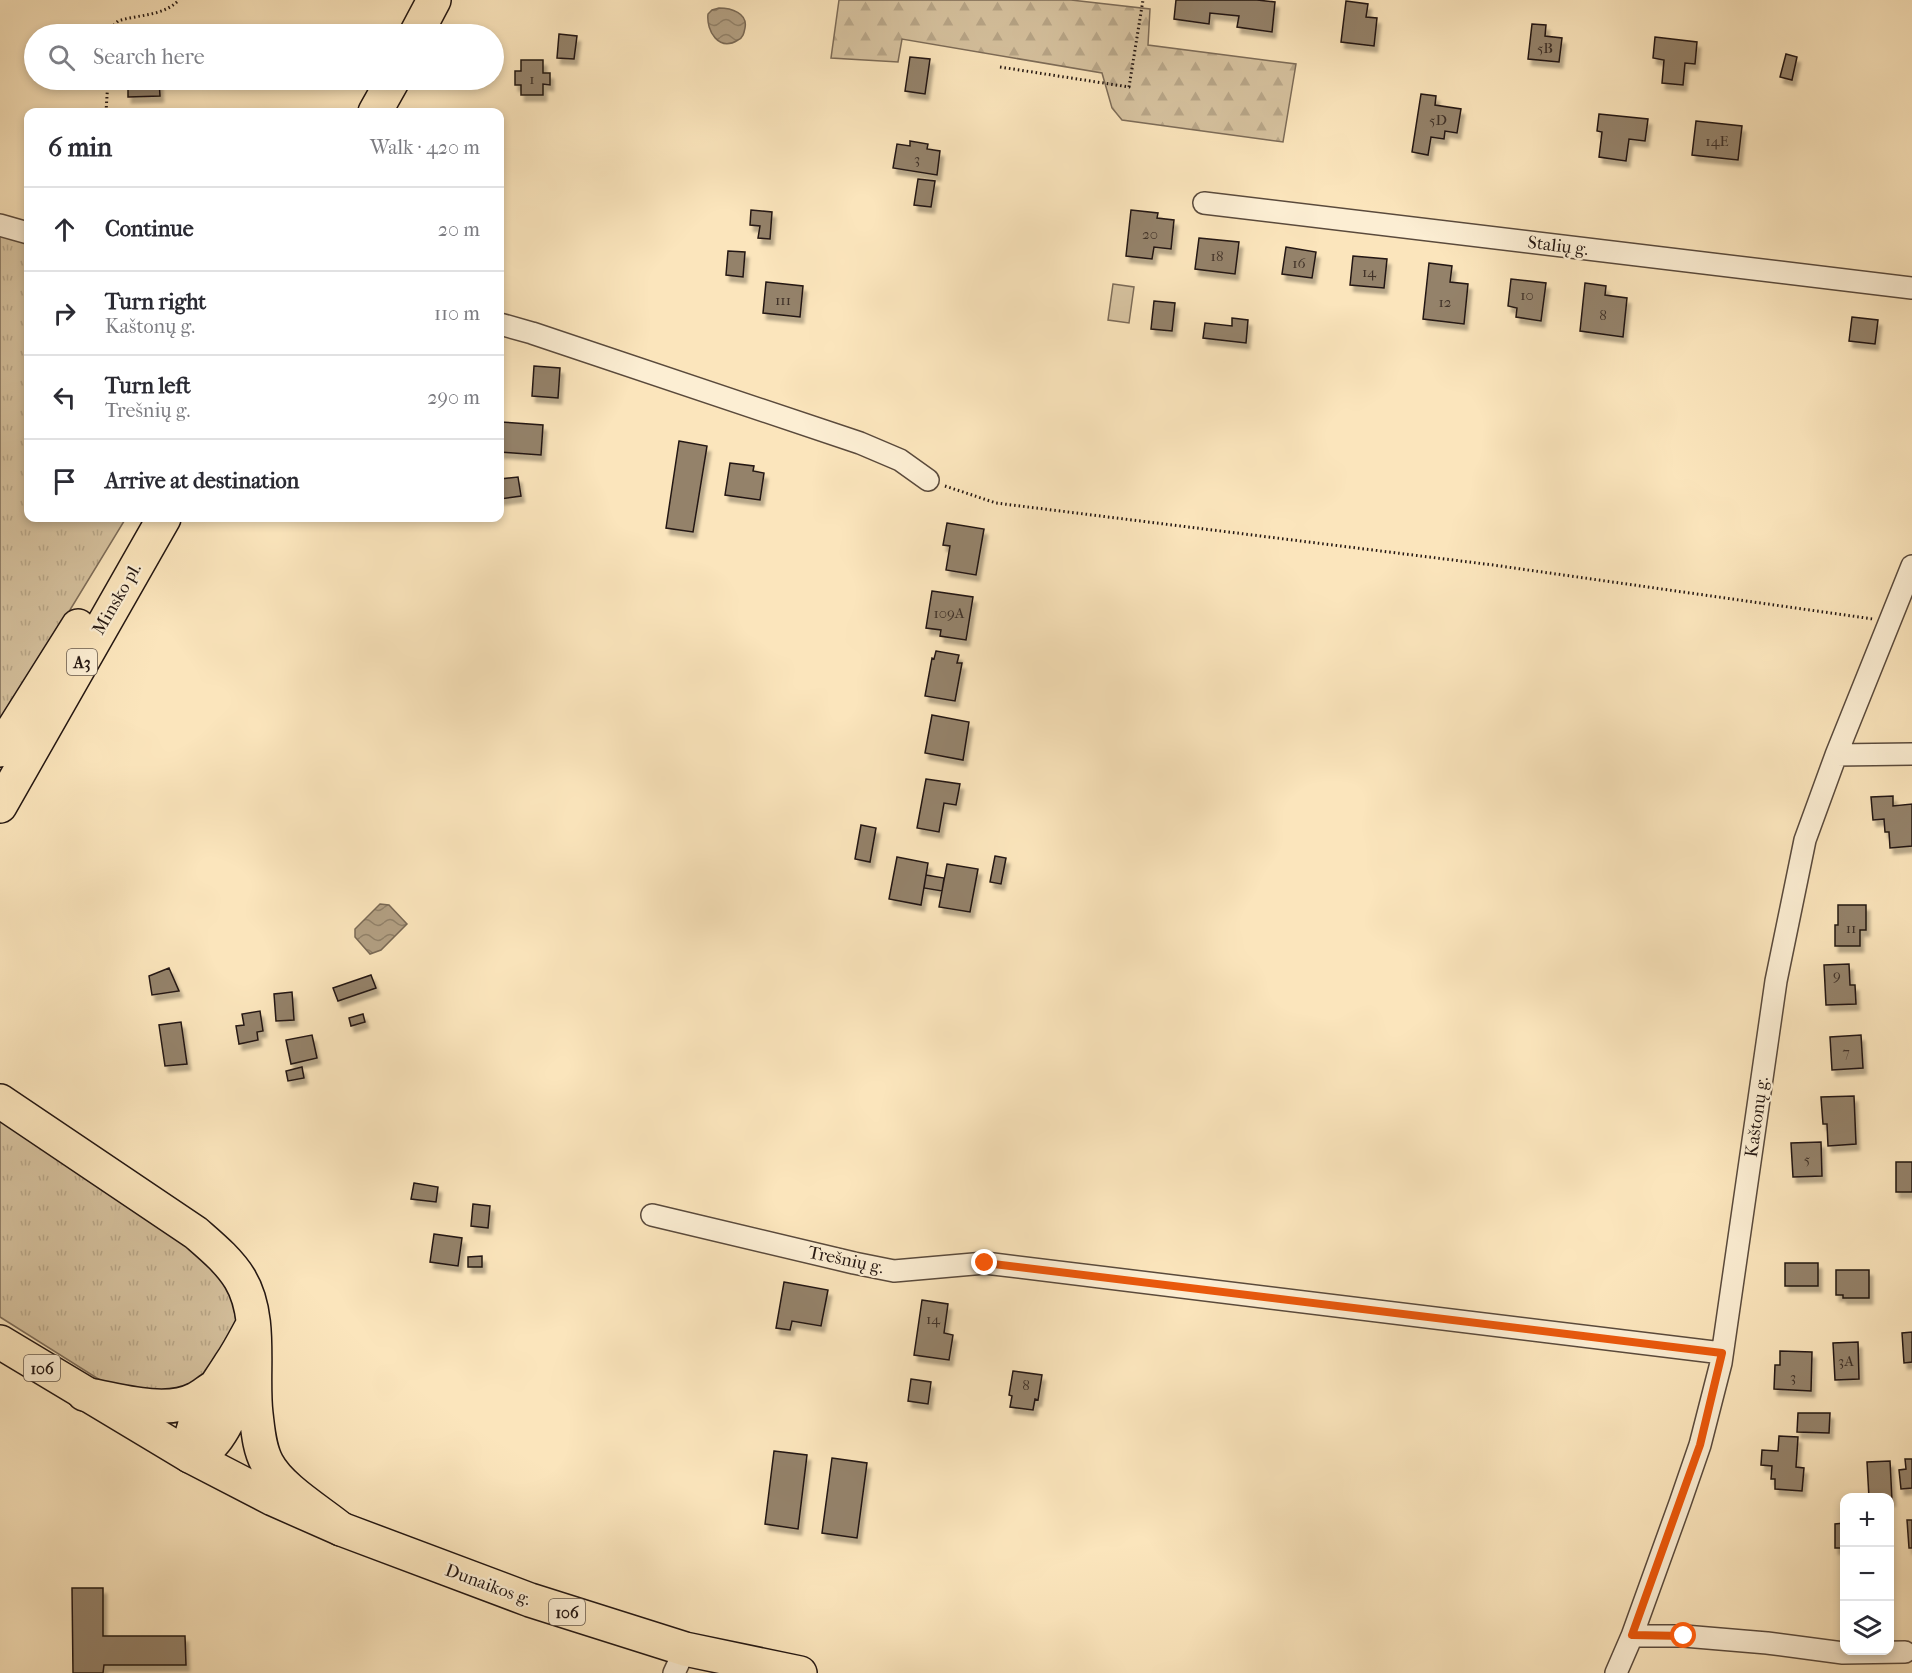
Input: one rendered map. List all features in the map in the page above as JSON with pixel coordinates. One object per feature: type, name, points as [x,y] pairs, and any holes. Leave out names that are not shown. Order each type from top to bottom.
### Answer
[{"type":"main road","points":[[421,24],[434,0]]},
{"type":"main road","points":[[377,108],[387,90]]},
{"type":"main road","name":"Minsko pl.","points":[[0,750],[142,522]]},
{"type":"main road","name":"Minsko pl.","points":[[0,806],[162,522]]},
{"type":"main road","points":[[0,1101],[186,1227],[216,1250],[241,1280],[252,1310],[258,1438],[266,1462],[280,1481],[341,1529]]},
{"type":"main road","points":[[254,1338],[231,1412],[210,1445],[202,1452],[190,1456],[193,1427],[230,1365],[254,1338]]},
{"type":"main road","name":"106","points":[[0,1342],[190,1456]]},
{"type":"main road","points":[[84,1394],[134,1404],[175,1405],[195,1400],[216,1386]]},
{"type":"main road","name":"Dunaikos g.","points":[[190,1456],[273,1499],[341,1529],[530,1600],[679,1661],[800,1673]]},
{"type":"street","name":"Stalių g.","points":[[1204,203],[1912,288]]},
{"type":"street","points":[[0,225],[24,232]]},
{"type":"street","points":[[504,325],[860,443],[900,460],[928,480]]},
{"type":"street","name":"Kaštonų g.","points":[[1616,1673],[1632,1635],[1700,1445],[1722,1353],[1776,981],[1805,840],[1836,755],[1912,566]]},
{"type":"street","points":[[1836,755],[1912,754]]},
{"type":"street","name":"Trešnių g.","points":[[652,1215],[894,1271],[985,1263],[1722,1353]]},
{"type":"street","points":[[1632,1635],[1684,1636],[1767,1643],[1843,1653],[1905,1652]]},
{"type":"path","points":[[116,24],[118,21],[158,13],[172,7],[179,0]]},
{"type":"path","points":[[1000,67],[1128,87],[1143,0]]},
{"type":"path","points":[[106,108],[107,90]]},
{"type":"path","points":[[928,480],[996,503],[1493,565],[1889,621]]},
{"type":"green space","points":[[839,0],[1071,0],[1150,9],[1148,45],[1296,64],[1283,142],[1122,120],[1112,108],[1102,73],[902,39],[898,62],[831,58]]},
{"type":"green space","points":[[0,233],[24,240],[24,522],[124,522],[0,719]]},
{"type":"green space","points":[[1113,284],[1134,287],[1129,323],[1108,320]]},
{"type":"green space","points":[[0,1117],[187,1244],[227,1286],[236,1321],[233,1346],[180,1398],[111,1387],[0,1317]]},
{"type":"water","points":[[719,8],[738,12],[744,19],[745,28],[740,39],[725,43],[715,38],[709,27],[708,14]]},
{"type":"water","points":[[380,904],[389,905],[407,924],[381,950],[370,954],[355,937],[355,929]]},
{"type":"building","points":[[1176,0],[1275,2],[1272,32],[1237,27],[1239,16],[1210,13],[1209,24],[1174,19]]},
{"type":"building","points":[[1346,1],[1368,4],[1366,17],[1377,18],[1374,46],[1341,42]]},
{"type":"building","points":[[1532,24],[1546,25],[1545,36],[1562,38],[1559,62],[1528,59]]},
{"type":"building","points":[[559,34],[577,36],[574,59],[557,58]]},
{"type":"building","points":[[1655,37],[1697,42],[1695,64],[1685,63],[1683,85],[1662,83],[1664,60],[1653,58]]},
{"type":"building","points":[[1786,54],[1797,57],[1792,80],[1780,77]]},
{"type":"building","points":[[910,57],[930,59],[925,94],[905,91]]},
{"type":"building","points":[[521,60],[543,60],[543,73],[550,73],[550,85],[543,84],[543,95],[521,95],[521,85],[515,85],[515,71],[521,71]]},
{"type":"building","points":[[128,90],[160,90],[160,96],[128,97]]},
{"type":"building","points":[[1421,94],[1436,96],[1435,105],[1461,109],[1457,133],[1445,131],[1444,139],[1431,137],[1428,155],[1412,152]]},
{"type":"building","points":[[1599,114],[1648,119],[1645,141],[1629,139],[1626,161],[1599,157],[1602,132],[1597,131]]},
{"type":"building","points":[[1696,121],[1742,126],[1738,160],[1692,155]]},
{"type":"building","points":[[910,141],[928,144],[927,149],[940,151],[937,175],[893,168],[897,144],[910,146]]},
{"type":"building","points":[[918,179],[935,181],[931,207],[914,205]]},
{"type":"building","points":[[751,210],[772,212],[770,239],[758,238],[760,226],[750,225]]},
{"type":"building","points":[[1131,210],[1158,213],[1157,218],[1174,220],[1171,249],[1154,247],[1152,259],[1126,256]]},
{"type":"building","points":[[1199,238],[1239,242],[1235,274],[1195,269]]},
{"type":"building","points":[[1286,247],[1316,252],[1312,278],[1282,274]]},
{"type":"building","points":[[728,251],[745,252],[743,277],[726,275]]},
{"type":"building","points":[[1353,256],[1387,259],[1384,288],[1350,285]]},
{"type":"building","points":[[1429,263],[1452,266],[1450,282],[1468,284],[1464,324],[1423,319]]},
{"type":"building","points":[[1511,279],[1546,283],[1541,321],[1516,317],[1517,308],[1508,306]]},
{"type":"building","points":[[766,282],[803,286],[800,317],[763,313]]},
{"type":"building","points":[[1585,283],[1606,286],[1605,295],[1627,298],[1623,337],[1580,331]]},
{"type":"building","points":[[1154,301],[1175,303],[1172,331],[1151,329]]},
{"type":"building","points":[[1852,317],[1878,320],[1875,344],[1849,341]]},
{"type":"building","points":[[1232,318],[1248,320],[1246,343],[1203,338],[1205,323],[1232,326]]},
{"type":"building","points":[[534,366],[560,368],[558,398],[532,396]]},
{"type":"building","points":[[504,422],[543,425],[541,455],[504,452]]},
{"type":"building","points":[[679,441],[707,446],[693,532],[666,528]]},
{"type":"building","points":[[730,463],[754,466],[753,471],[764,473],[760,500],[725,495]]},
{"type":"building","points":[[518,477],[521,496],[504,498],[504,479]]},
{"type":"building","points":[[947,523],[984,529],[976,575],[946,570],[950,546],[943,545]]},
{"type":"building","points":[[932,591],[973,597],[966,640],[940,636],[941,630],[926,628]]},
{"type":"building","points":[[936,651],[959,655],[957,663],[962,663],[955,701],[925,696],[932,658],[934,659]]},
{"type":"building","points":[[932,715],[969,722],[963,760],[925,753]]},
{"type":"building","points":[[926,779],[960,784],[956,805],[944,803],[939,832],[917,828]]},
{"type":"building","points":[[1893,796],[1893,806],[1912,804],[1912,846],[1890,848],[1889,832],[1885,832],[1884,819],[1873,820],[1871,797]]},
{"type":"building","points":[[861,825],[876,828],[870,862],[855,859]]},
{"type":"building","points":[[995,856],[1006,858],[1001,884],[990,882]]},
{"type":"building","points":[[897,857],[928,863],[921,905],[889,899]]},
{"type":"building","points":[[947,864],[978,869],[970,912],[939,907]]},
{"type":"building","points":[[926,875],[944,878],[942,891],[924,888]]},
{"type":"building","points":[[1838,905],[1866,905],[1866,930],[1860,930],[1860,946],[1835,946]]},
{"type":"building","points":[[1849,964],[1850,985],[1855,985],[1856,1004],[1826,1005],[1824,965]]},
{"type":"building","points":[[169,968],[179,991],[152,995],[149,976]]},
{"type":"building","points":[[371,975],[376,988],[338,1001],[333,988]]},
{"type":"building","points":[[292,992],[294,1020],[276,1021],[274,994]]},
{"type":"building","points":[[260,1011],[263,1031],[257,1032],[258,1040],[239,1044],[236,1026],[244,1025],[242,1014]]},
{"type":"building","points":[[363,1014],[365,1022],[351,1026],[349,1018]]},
{"type":"building","points":[[181,1022],[187,1064],[165,1066],[159,1025]]},
{"type":"building","points":[[312,1035],[317,1058],[291,1064],[286,1040]]},
{"type":"building","points":[[1861,1035],[1863,1068],[1832,1070],[1830,1037]]},
{"type":"building","points":[[302,1067],[304,1078],[288,1081],[286,1071]]},
{"type":"building","points":[[1854,1096],[1856,1144],[1828,1146],[1827,1124],[1823,1124],[1821,1097]]},
{"type":"building","points":[[1821,1142],[1822,1176],[1793,1177],[1791,1143]]},
{"type":"building","points":[[1896,1162],[1912,1162],[1912,1192],[1896,1192]]},
{"type":"building","points":[[414,1183],[438,1187],[436,1202],[411,1199]]},
{"type":"building","points":[[473,1204],[490,1206],[488,1228],[471,1226]]},
{"type":"building","points":[[434,1234],[462,1238],[458,1266],[430,1262]]},
{"type":"building","points":[[482,1256],[482,1267],[468,1267],[468,1257]]},
{"type":"building","points":[[1785,1263],[1818,1263],[1818,1286],[1785,1286]]},
{"type":"building","points":[[1836,1270],[1869,1270],[1869,1298],[1843,1298],[1843,1295],[1836,1295]]},
{"type":"building","points":[[784,1282],[828,1290],[821,1326],[792,1321],[790,1330],[776,1328]]},
{"type":"building","points":[[922,1300],[948,1304],[944,1333],[953,1335],[949,1360],[914,1355]]},
{"type":"building","points":[[1912,1332],[1912,1362],[1904,1363],[1902,1333]]},
{"type":"building","points":[[1858,1342],[1859,1379],[1835,1380],[1833,1343]]},
{"type":"building","points":[[1780,1351],[1812,1352],[1811,1391],[1774,1389],[1775,1365],[1780,1365]]},
{"type":"building","points":[[1013,1371],[1042,1375],[1038,1400],[1035,1399],[1033,1410],[1010,1407],[1012,1396],[1009,1395]]},
{"type":"building","points":[[911,1379],[931,1382],[928,1404],[908,1401]]},
{"type":"building","points":[[1798,1413],[1830,1413],[1829,1433],[1797,1432]]},
{"type":"building","points":[[1779,1436],[1798,1437],[1796,1467],[1804,1468],[1802,1491],[1775,1489],[1775,1479],[1771,1479],[1772,1466],[1761,1465],[1762,1450],[1778,1451]]},
{"type":"building","points":[[774,1451],[807,1455],[798,1529],[765,1524]]},
{"type":"building","points":[[832,1458],[867,1463],[857,1538],[822,1533]]},
{"type":"building","points":[[1905,1459],[1912,1459],[1912,1488],[1901,1489],[1899,1470],[1906,1469]]},
{"type":"building","points":[[1890,1461],[1892,1493],[1869,1493],[1867,1462]]},
{"type":"building","points":[[1907,1520],[1912,1520],[1912,1548],[1909,1548]]},
{"type":"building","points":[[1840,1523],[1840,1548],[1835,1548],[1835,1524]]},
{"type":"building","points":[[72,1588],[103,1588],[103,1636],[185,1636],[186,1665],[104,1665],[103,1673],[73,1673]]},
{"type":"route","points":[[985,1263],[1722,1353],[1700,1445],[1632,1635],[1684,1636]]}]
